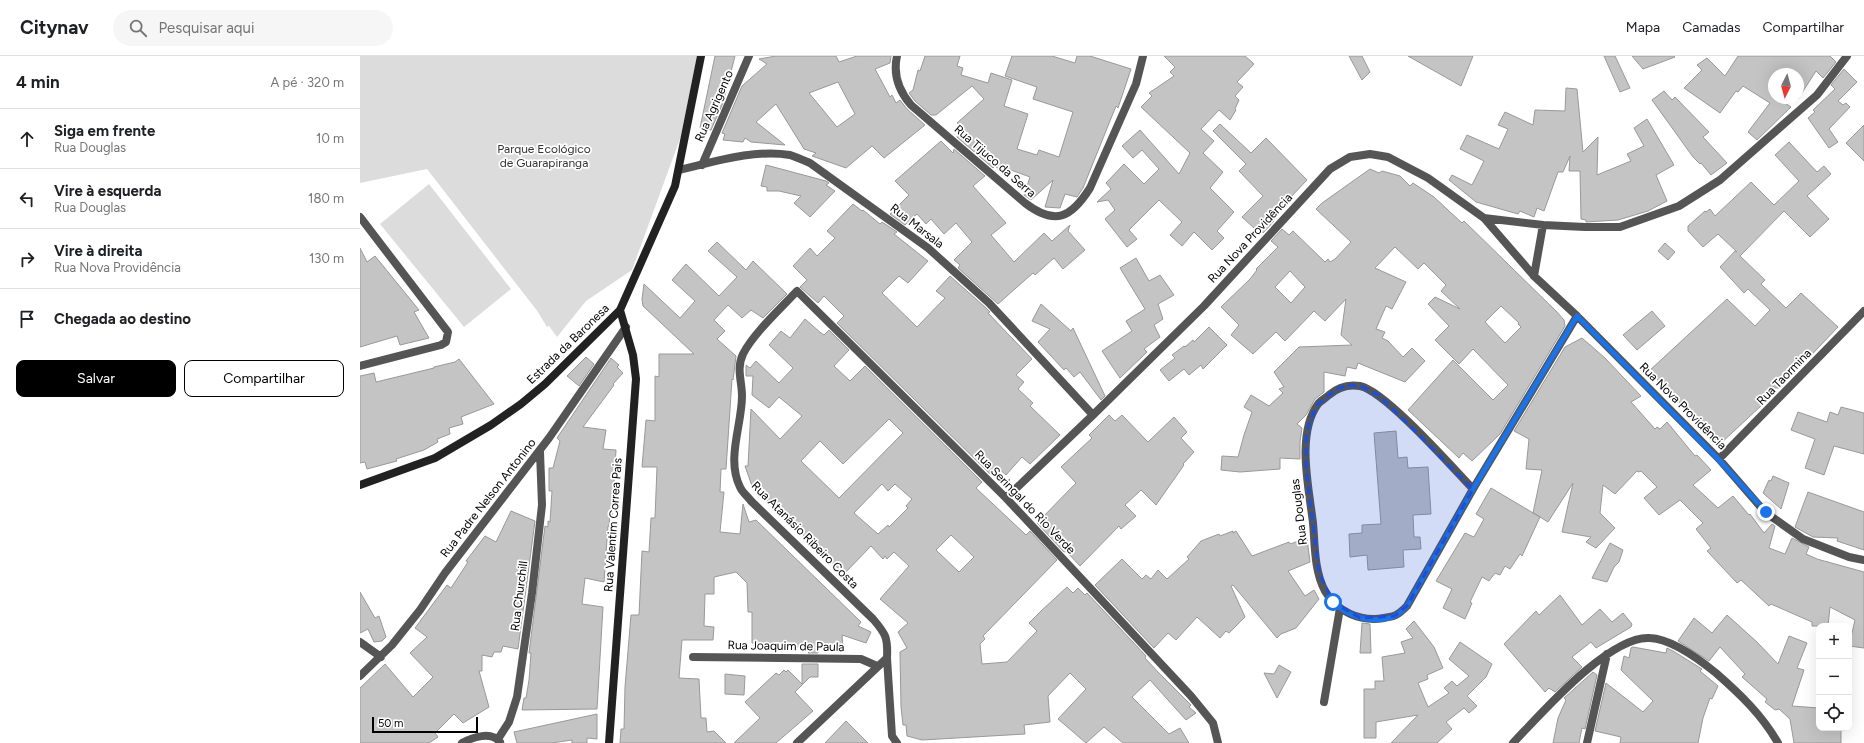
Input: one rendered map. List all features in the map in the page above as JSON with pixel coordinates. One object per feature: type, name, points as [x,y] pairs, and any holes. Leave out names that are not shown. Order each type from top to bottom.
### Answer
[{"type":"main road","name":"Estrada da Baronesa","points":[[360,485],[434,458],[491,425],[521,404],[544,384],[620,310],[653,239],[674,186],[679,170],[701,56]]},
{"type":"main road","name":"Rua Valentim Correa Pais","points":[[609,743],[636,379],[634,355],[620,310]]},
{"type":"street","name":"Rua Agrigento","points":[[702,165],[749,56]]},
{"type":"street","name":"Rua Tijuco da Serra","points":[[897,56],[899,86],[904,97],[911,104],[1033,209],[1047,216],[1062,216],[1071,212],[1081,202],[1090,188],[1136,84],[1143,56]]},
{"type":"street","points":[[1484,218],[1543,225],[1620,227],[1679,206],[1720,180],[1817,95],[1846,56]]},
{"type":"street","name":"Rua Marsala","points":[[679,170],[748,156],[770,154],[791,156],[810,163],[928,248],[988,303],[1093,415]]},
{"type":"street","name":"Rua Nova Providência","points":[[1006,498],[1204,306],[1330,169],[1350,157],[1370,154],[1388,157],[1404,163],[1428,178],[1484,218],[1534,276],[1577,316],[1719,460],[1766,512],[1794,534],[1849,557],[1864,560]]},
{"type":"street","points":[[360,217],[448,332],[446,342],[441,345],[360,366]]},
{"type":"street","points":[[1534,276],[1543,225]]},
{"type":"street","points":[[360,229],[369,227]]},
{"type":"street","name":"Rua Seringal do Rio Verde","points":[[797,291],[1006,498],[1204,710],[1213,724],[1218,743]]},
{"type":"street","name":"Rua Atanásio Ribeiro Costa","points":[[797,291],[757,335],[741,359],[739,374],[742,400],[736,448],[736,474],[740,487],[751,501],[873,618],[884,632],[887,639],[891,730],[892,736],[897,743]]},
{"type":"street","name":"Rua Taormina","points":[[1719,460],[1864,311]]},
{"type":"street","name":"Rua Douglas","points":[[1473,489],[1408,422],[1378,395],[1361,386],[1348,385],[1336,389],[1318,404],[1310,420],[1306,436],[1306,469],[1319,573],[1325,590],[1340,608],[1360,618],[1377,619],[1395,616],[1407,606],[1473,489],[1577,316]]},
{"type":"street","name":"Rua Padre Nelson Antonino","points":[[360,676],[381,657],[420,610],[445,573],[540,452],[626,327]]},
{"type":"street","name":"Rua Churchill","points":[[500,741],[513,713],[520,682],[542,505],[540,452]]},
{"type":"street","points":[[1324,702],[1340,608]]},
{"type":"street","points":[[1513,743],[1581,673],[1607,654],[1626,644],[1649,637],[1671,644],[1707,666],[1745,699],[1769,726],[1778,743]]},
{"type":"street","points":[[360,642],[381,657]]},
{"type":"street","points":[[1588,743],[1607,654]]},
{"type":"street","name":"Rua Joaquim de Paula","points":[[693,657],[861,659],[877,666]]},
{"type":"street","points":[[797,743],[887,658]]},
{"type":"street","points":[[462,743],[478,736],[490,736],[500,741]]},
{"type":"highlighted area","points":[[1348,385],[1361,386],[1379,395],[1473,489],[1407,606],[1395,616],[1360,618],[1333,602],[1319,573],[1306,469],[1306,436],[1310,420],[1318,404],[1336,389]]},
{"type":"green space","name":"Parque Ecológico de Guarapiranga","points":[[360,56],[697,56],[681,136],[632,270],[586,301],[557,337],[549,326],[547,327],[538,312],[427,169],[360,183]]},
{"type":"green space","points":[[429,184],[511,289],[464,327],[380,224]]},
{"type":"building","points":[[715,56],[735,56],[723,103],[711,130],[700,128]]},
{"type":"building","points":[[776,56],[836,56],[839,62],[857,56],[891,56],[890,63],[875,69],[890,97],[892,95],[896,103],[900,100],[907,109],[925,125],[884,158],[872,146],[846,168],[812,156],[816,153],[804,149],[776,104],[756,122],[785,145],[751,142],[745,138],[743,142],[723,140],[725,134],[722,133],[742,86],[767,64],[759,59]],"holes":[[[838,82],[855,114],[837,127],[809,93]]]},
{"type":"building","points":[[925,56],[960,56],[957,66],[963,68],[961,75],[988,83],[991,73],[1012,80],[1004,106],[1028,114],[1017,149],[1037,155],[1039,150],[1059,157],[1073,112],[1033,99],[1037,87],[1005,76],[1012,56],[1052,56],[1075,63],[1077,56],[1090,56],[1131,69],[1118,108],[1116,106],[1083,188],[1077,197],[1065,194],[1060,208],[1045,207],[1053,180],[1031,200],[1024,195],[1030,177],[1000,166],[999,169],[995,166],[993,168],[957,137],[961,125],[957,123],[984,99],[972,86],[936,115],[931,115],[915,101],[909,93],[913,90],[918,70],[920,71]]},
{"type":"building","points":[[1164,56],[1245,56],[1254,64],[1237,82],[1243,87],[1235,96],[1239,100],[1235,109],[1236,110],[1230,120],[1219,110],[1201,129],[1214,141],[1203,153],[1223,172],[1210,188],[1234,212],[1217,231],[1224,238],[1212,250],[1194,232],[1182,246],[1170,235],[1182,222],[1159,200],[1129,230],[1137,239],[1127,247],[1105,219],[1115,210],[1108,200],[1097,202],[1111,189],[1106,183],[1124,164],[1144,184],[1159,169],[1142,150],[1133,158],[1122,146],[1140,130],[1179,174],[1190,153],[1141,107],[1152,96],[1149,93],[1174,76],[1170,72],[1175,67]]},
{"type":"building","points":[[1349,56],[1362,56],[1370,72],[1362,80]]},
{"type":"building","points":[[1408,56],[1473,56],[1461,86]]},
{"type":"building","points":[[1604,56],[1615,56],[1630,88],[1620,92]]},
{"type":"building","points":[[1632,56],[1674,56],[1675,57],[1643,69]]},
{"type":"building","points":[[1738,56],[1830,56],[1836,62],[1823,78],[1816,71],[1804,90],[1804,68],[1768,68],[1768,102],[1743,86],[1738,92],[1736,91],[1720,113],[1684,88],[1702,70],[1697,65],[1707,58],[1725,76]]},
{"type":"building","points":[[1844,69],[1857,82],[1838,101],[1843,105],[1846,103],[1850,107],[1829,129],[1838,142],[1829,148],[1808,118],[1815,112],[1813,110],[1835,89],[1831,85]]},
{"type":"building","points":[[1566,88],[1577,89],[1583,152],[1598,137],[1597,175],[1631,161],[1627,154],[1644,146],[1634,128],[1647,119],[1674,165],[1656,175],[1667,201],[1648,211],[1618,220],[1586,222],[1586,220],[1581,219],[1580,171],[1569,171],[1570,156],[1563,172],[1558,172],[1544,211],[1537,208],[1534,217],[1520,211],[1518,214],[1476,202],[1449,180],[1452,175],[1472,185],[1484,161],[1460,149],[1467,135],[1499,149],[1508,129],[1498,125],[1505,112],[1533,125],[1535,110],[1565,111]]},
{"type":"building","points":[[1664,91],[1672,100],[1675,97],[1709,132],[1703,137],[1727,163],[1711,175],[1701,163],[1700,164],[1693,157],[1652,100]]},
{"type":"building","points":[[1769,104],[1786,104],[1791,107],[1757,140],[1748,132]]},
{"type":"building","points":[[1220,124],[1251,153],[1266,138],[1307,180],[1271,218],[1274,221],[1263,233],[1257,227],[1255,229],[1242,217],[1263,196],[1239,171],[1246,164],[1213,131]]},
{"type":"building","points":[[1864,125],[1864,161],[1846,143]]},
{"type":"building","points":[[941,141],[953,153],[954,149],[985,176],[973,186],[1006,223],[991,235],[1014,262],[1044,233],[1052,241],[1070,225],[1068,231],[1085,250],[1063,269],[1054,258],[1035,275],[1033,273],[998,304],[958,268],[960,265],[954,260],[972,242],[956,223],[944,234],[931,219],[926,224],[917,214],[905,225],[890,214],[909,195],[895,181]]},
{"type":"building","points":[[1789,142],[1817,172],[1824,166],[1831,174],[1807,196],[1829,219],[1810,237],[1784,211],[1740,256],[1765,280],[1761,284],[1786,308],[1801,293],[1838,327],[1800,367],[1797,365],[1779,388],[1772,386],[1757,400],[1762,405],[1720,444],[1649,371],[1727,299],[1755,326],[1770,310],[1748,289],[1744,293],[1720,267],[1735,251],[1737,252],[1718,234],[1703,247],[1688,231],[1688,226],[1705,211],[1706,212],[1710,209],[1715,216],[1751,182],[1774,205],[1799,181],[1775,155]]},
{"type":"building","points":[[766,165],[826,181],[829,183],[826,185],[835,191],[810,217],[794,203],[801,196],[779,191],[767,191],[767,187],[761,186]]},
{"type":"building","points":[[1370,169],[1379,173],[1382,171],[1400,176],[1410,186],[1413,183],[1434,197],[1462,223],[1464,221],[1564,320],[1565,326],[1500,434],[1472,461],[1463,453],[1459,458],[1408,410],[1453,360],[1493,400],[1508,385],[1473,349],[1459,364],[1435,340],[1449,326],[1428,304],[1435,297],[1460,309],[1441,291],[1446,285],[1424,263],[1418,269],[1395,247],[1375,268],[1406,282],[1392,309],[1386,306],[1376,329],[1385,332],[1382,338],[1388,341],[1403,357],[1412,348],[1425,361],[1405,382],[1358,363],[1356,369],[1347,367],[1345,376],[1324,372],[1324,392],[1315,399],[1306,415],[1297,424],[1302,428],[1300,459],[1280,458],[1280,469],[1240,472],[1221,470],[1222,456],[1238,457],[1252,412],[1244,407],[1251,395],[1269,406],[1283,393],[1279,389],[1284,387],[1274,372],[1299,347],[1352,345],[1341,335],[1346,299],[1325,321],[1314,311],[1285,341],[1276,332],[1253,354],[1231,335],[1239,325],[1221,307],[1250,279],[1257,270],[1256,269],[1278,247],[1271,241],[1282,229],[1289,235],[1293,231],[1325,262],[1328,259],[1330,262],[1335,259],[1351,242],[1316,209],[1322,203]],"holes":[[[1290,271],[1305,287],[1291,303],[1275,287]],[[1501,306],[1519,323],[1518,324],[1521,327],[1505,343],[1485,322]]]},
{"type":"building","points":[[853,204],[880,224],[882,222],[897,232],[894,234],[928,261],[908,283],[899,276],[882,293],[917,327],[945,298],[936,291],[950,276],[990,312],[988,313],[1032,359],[1016,375],[1024,382],[1018,389],[1033,403],[1030,406],[1060,435],[1030,464],[1022,457],[1006,475],[997,467],[990,474],[837,323],[844,316],[824,296],[818,303],[800,287],[807,280],[793,266],[810,248],[817,256],[835,238],[827,231]]},
{"type":"building","points":[[717,242],[746,270],[753,261],[787,294],[763,318],[751,310],[742,318],[728,305],[714,320],[725,331],[717,339],[736,356],[733,380],[732,379],[726,469],[721,469],[720,492],[724,492],[720,532],[740,534],[743,504],[749,522],[756,520],[861,622],[858,626],[871,632],[866,643],[842,635],[843,647],[818,647],[818,653],[808,653],[814,647],[775,647],[775,643],[752,643],[752,612],[748,612],[747,583],[736,572],[714,577],[714,594],[705,594],[704,626],[714,627],[713,640],[682,640],[679,678],[699,679],[701,718],[706,718],[707,732],[714,731],[726,743],[620,743],[621,729],[624,729],[625,687],[631,615],[639,615],[642,551],[649,552],[651,518],[655,518],[657,467],[642,467],[646,420],[655,421],[655,376],[659,377],[659,354],[694,354],[643,306],[642,299],[644,284],[680,318],[695,301],[672,280],[686,264],[719,296],[737,277],[708,251]]},
{"type":"building","points":[[1665,243],[1675,252],[1668,260],[1658,251]]},
{"type":"building","points":[[360,248],[367,262],[375,256],[419,310],[414,312],[429,338],[400,345],[397,336],[360,347]]},
{"type":"building","points":[[1136,258],[1149,281],[1160,275],[1174,295],[1158,304],[1163,319],[1154,325],[1160,337],[1144,349],[1147,352],[1120,378],[1102,351],[1132,331],[1126,321],[1145,309],[1120,268]]},
{"type":"building","points":[[1041,304],[1071,331],[1073,328],[1105,396],[1101,400],[1080,372],[1074,377],[1066,368],[1064,370],[1038,342],[1050,329],[1032,321]]},
{"type":"building","points":[[1652,311],[1665,326],[1637,350],[1623,335]]},
{"type":"building","points":[[805,319],[824,335],[829,330],[849,350],[834,366],[850,381],[865,366],[982,482],[976,488],[1026,535],[1030,531],[1057,560],[983,636],[985,639],[980,644],[982,664],[1007,662],[1037,631],[1029,623],[1067,587],[1073,593],[1078,588],[1085,595],[1087,593],[1146,656],[1145,658],[1191,705],[1189,707],[1196,713],[1186,720],[1150,680],[1132,697],[1169,734],[1180,728],[1189,743],[1123,743],[1104,727],[1086,743],[1058,719],[1086,689],[1070,673],[1048,696],[1050,722],[1024,725],[1025,734],[922,740],[907,736],[906,725],[903,725],[901,707],[900,652],[907,648],[898,632],[908,623],[880,599],[909,566],[894,552],[887,559],[885,556],[883,559],[871,546],[844,574],[752,486],[745,466],[748,466],[751,409],[780,439],[802,416],[779,397],[769,408],[752,395],[753,376],[746,376],[746,365],[750,368],[756,361],[779,383],[793,368],[769,345],[781,331],[790,338]],"holes":[[[889,419],[903,433],[839,498],[801,461],[820,441],[843,464]],[[882,484],[888,491],[895,484],[912,499],[906,506],[908,508],[889,527],[888,525],[878,534],[854,513]],[[951,535],[974,557],[959,572],[936,550]]]},
{"type":"building","points":[[1209,327],[1227,345],[1203,369],[1201,365],[1189,375],[1184,369],[1169,381],[1160,370],[1175,358],[1172,355],[1193,340],[1194,342]]},
{"type":"building","points":[[1582,338],[1605,358],[1641,396],[1631,402],[1655,429],[1657,427],[1660,429],[1667,422],[1695,456],[1697,455],[1711,470],[1693,485],[1718,508],[1733,496],[1749,515],[1750,514],[1764,533],[1772,524],[1775,526],[1769,548],[1785,554],[1792,538],[1809,547],[1806,554],[1817,559],[1864,572],[1864,648],[1852,646],[1852,633],[1855,620],[1830,607],[1828,623],[1816,623],[1816,626],[1812,626],[1812,622],[1771,604],[1769,606],[1741,580],[1737,583],[1707,551],[1711,548],[1696,529],[1703,523],[1680,500],[1659,515],[1644,498],[1657,487],[1641,471],[1637,471],[1615,494],[1603,485],[1600,513],[1615,528],[1596,548],[1586,542],[1591,537],[1562,532],[1573,483],[1548,522],[1540,517],[1522,556],[1520,554],[1510,569],[1505,566],[1500,575],[1495,573],[1489,581],[1482,577],[1470,602],[1472,603],[1465,619],[1443,608],[1452,589],[1436,581],[1465,533],[1474,537],[1484,519],[1476,514],[1491,488],[1533,513],[1542,470],[1526,469],[1529,439],[1514,431],[1565,347]]},
{"type":"building","points":[[586,357],[594,364],[579,386],[567,376]]},
{"type":"building","points":[[611,358],[619,365],[617,367],[623,373],[613,384],[614,385],[583,427],[606,430],[603,449],[616,450],[612,516],[610,516],[608,526],[604,582],[585,578],[582,604],[603,607],[597,709],[522,710],[529,680],[531,653],[529,653],[545,526],[548,527],[548,521],[550,522],[552,491],[549,491],[549,468],[553,468],[560,441],[557,438]]},
{"type":"building","points":[[459,359],[494,404],[461,417],[463,424],[449,428],[450,434],[437,439],[438,442],[424,450],[396,459],[397,461],[367,469],[365,462],[360,463],[360,376],[374,373],[376,382],[434,368],[455,362]]},
{"type":"building","points":[[1841,407],[1864,413],[1864,454],[1834,446],[1824,475],[1805,468],[1815,439],[1791,430],[1798,412],[1827,422],[1830,412],[1838,415]]},
{"type":"building","points":[[1109,415],[1115,421],[1122,415],[1148,442],[1174,417],[1187,432],[1181,438],[1194,452],[1183,464],[1184,465],[1156,505],[1141,490],[1125,505],[1136,516],[1121,529],[1119,526],[1080,566],[1066,551],[1064,552],[1037,523],[1076,483],[1061,467],[1092,438],[1089,435]]},
{"type":"building","points":[[1396,431],[1398,458],[1407,457],[1408,468],[1428,467],[1431,514],[1413,515],[1414,537],[1420,537],[1421,549],[1403,550],[1404,567],[1368,570],[1367,555],[1350,557],[1349,534],[1362,533],[1362,525],[1381,524],[1374,433]]},
{"type":"building","points":[[1773,476],[1789,483],[1781,509],[1763,493],[1769,480],[1771,481]]},
{"type":"building","points":[[1808,492],[1864,512],[1864,550],[1837,541],[1838,538],[1813,537],[1795,527]]},
{"type":"building","points":[[511,511],[535,521],[518,649],[503,646],[501,652],[494,652],[492,657],[482,655],[482,671],[479,671],[489,707],[463,723],[454,714],[435,733],[438,737],[429,743],[360,743],[360,688],[385,664],[413,697],[433,677],[410,653],[427,637],[415,628],[447,585],[451,588],[468,562],[466,561],[485,536],[496,542]]},
{"type":"building","points":[[1233,531],[1233,533],[1236,531],[1252,556],[1289,542],[1290,544],[1307,538],[1310,562],[1288,571],[1305,596],[1314,590],[1319,599],[1296,628],[1281,634],[1277,638],[1233,585],[1231,586],[1245,617],[1229,633],[1226,631],[1220,638],[1197,617],[1176,640],[1168,633],[1154,648],[1095,585],[1122,559],[1142,579],[1146,575],[1151,579],[1158,570],[1167,579],[1189,559],[1187,557],[1201,541],[1219,534],[1220,536]]},
{"type":"building","points":[[1610,543],[1623,550],[1619,562],[1614,567],[1607,582],[1592,578]]},
{"type":"building","points":[[360,592],[375,618],[379,616],[386,637],[382,641],[374,642],[368,629],[360,633]]},
{"type":"building","points":[[1560,595],[1582,625],[1600,609],[1612,622],[1623,613],[1632,624],[1631,627],[1596,648],[1591,642],[1572,657],[1582,667],[1555,692],[1549,688],[1545,692],[1504,644],[1536,611],[1539,615]]},
{"type":"building","points":[[1727,615],[1757,642],[1778,664],[1789,636],[1807,643],[1797,668],[1804,670],[1792,706],[1816,708],[1816,731],[1841,731],[1841,743],[1794,743],[1790,719],[1779,709],[1775,710],[1765,702],[1767,699],[1742,677],[1745,674],[1720,647],[1709,661],[1678,641],[1694,618],[1712,633]]},
{"type":"building","points":[[1414,621],[1434,647],[1443,668],[1427,675],[1428,679],[1418,683],[1428,707],[1449,693],[1444,688],[1452,681],[1457,686],[1469,676],[1449,659],[1460,642],[1492,664],[1486,677],[1467,696],[1477,706],[1469,713],[1464,708],[1446,722],[1452,729],[1437,743],[1391,743],[1418,715],[1376,722],[1376,738],[1364,738],[1364,689],[1375,689],[1375,681],[1384,681],[1382,657],[1405,653],[1401,642],[1413,638],[1406,629]]},
{"type":"building","points":[[1362,623],[1370,624],[1371,653],[1360,653]]},
{"type":"building","points":[[1633,647],[1666,653],[1667,648],[1702,669],[1700,671],[1718,686],[1712,699],[1710,698],[1703,718],[1698,743],[1620,743],[1621,737],[1595,731],[1606,683],[1643,712],[1653,701],[1621,670],[1624,656],[1629,658],[1631,648]]},
{"type":"building","points":[[802,664],[818,664],[818,677],[810,677],[795,692],[813,711],[776,743],[734,743],[760,718],[745,702],[776,673],[779,675],[784,670],[786,672],[788,670],[802,684]]},
{"type":"building","points":[[1279,665],[1291,672],[1277,698],[1264,673],[1274,674]]},
{"type":"building","points":[[1593,672],[1597,675],[1585,729],[1582,728],[1579,743],[1553,743],[1558,718],[1566,700],[1564,698]]},
{"type":"building","points":[[725,674],[745,676],[744,695],[725,694]]},
{"type":"building","points":[[597,714],[597,739],[587,738],[587,743],[572,743],[572,740],[552,743],[517,743],[514,732]]},
{"type":"building","points":[[846,721],[868,743],[825,743]]},
{"type":"route","points":[[1333,602],[1340,608],[1360,618],[1377,619],[1395,616],[1407,606],[1473,489],[1577,316],[1719,460],[1766,512]]}]
